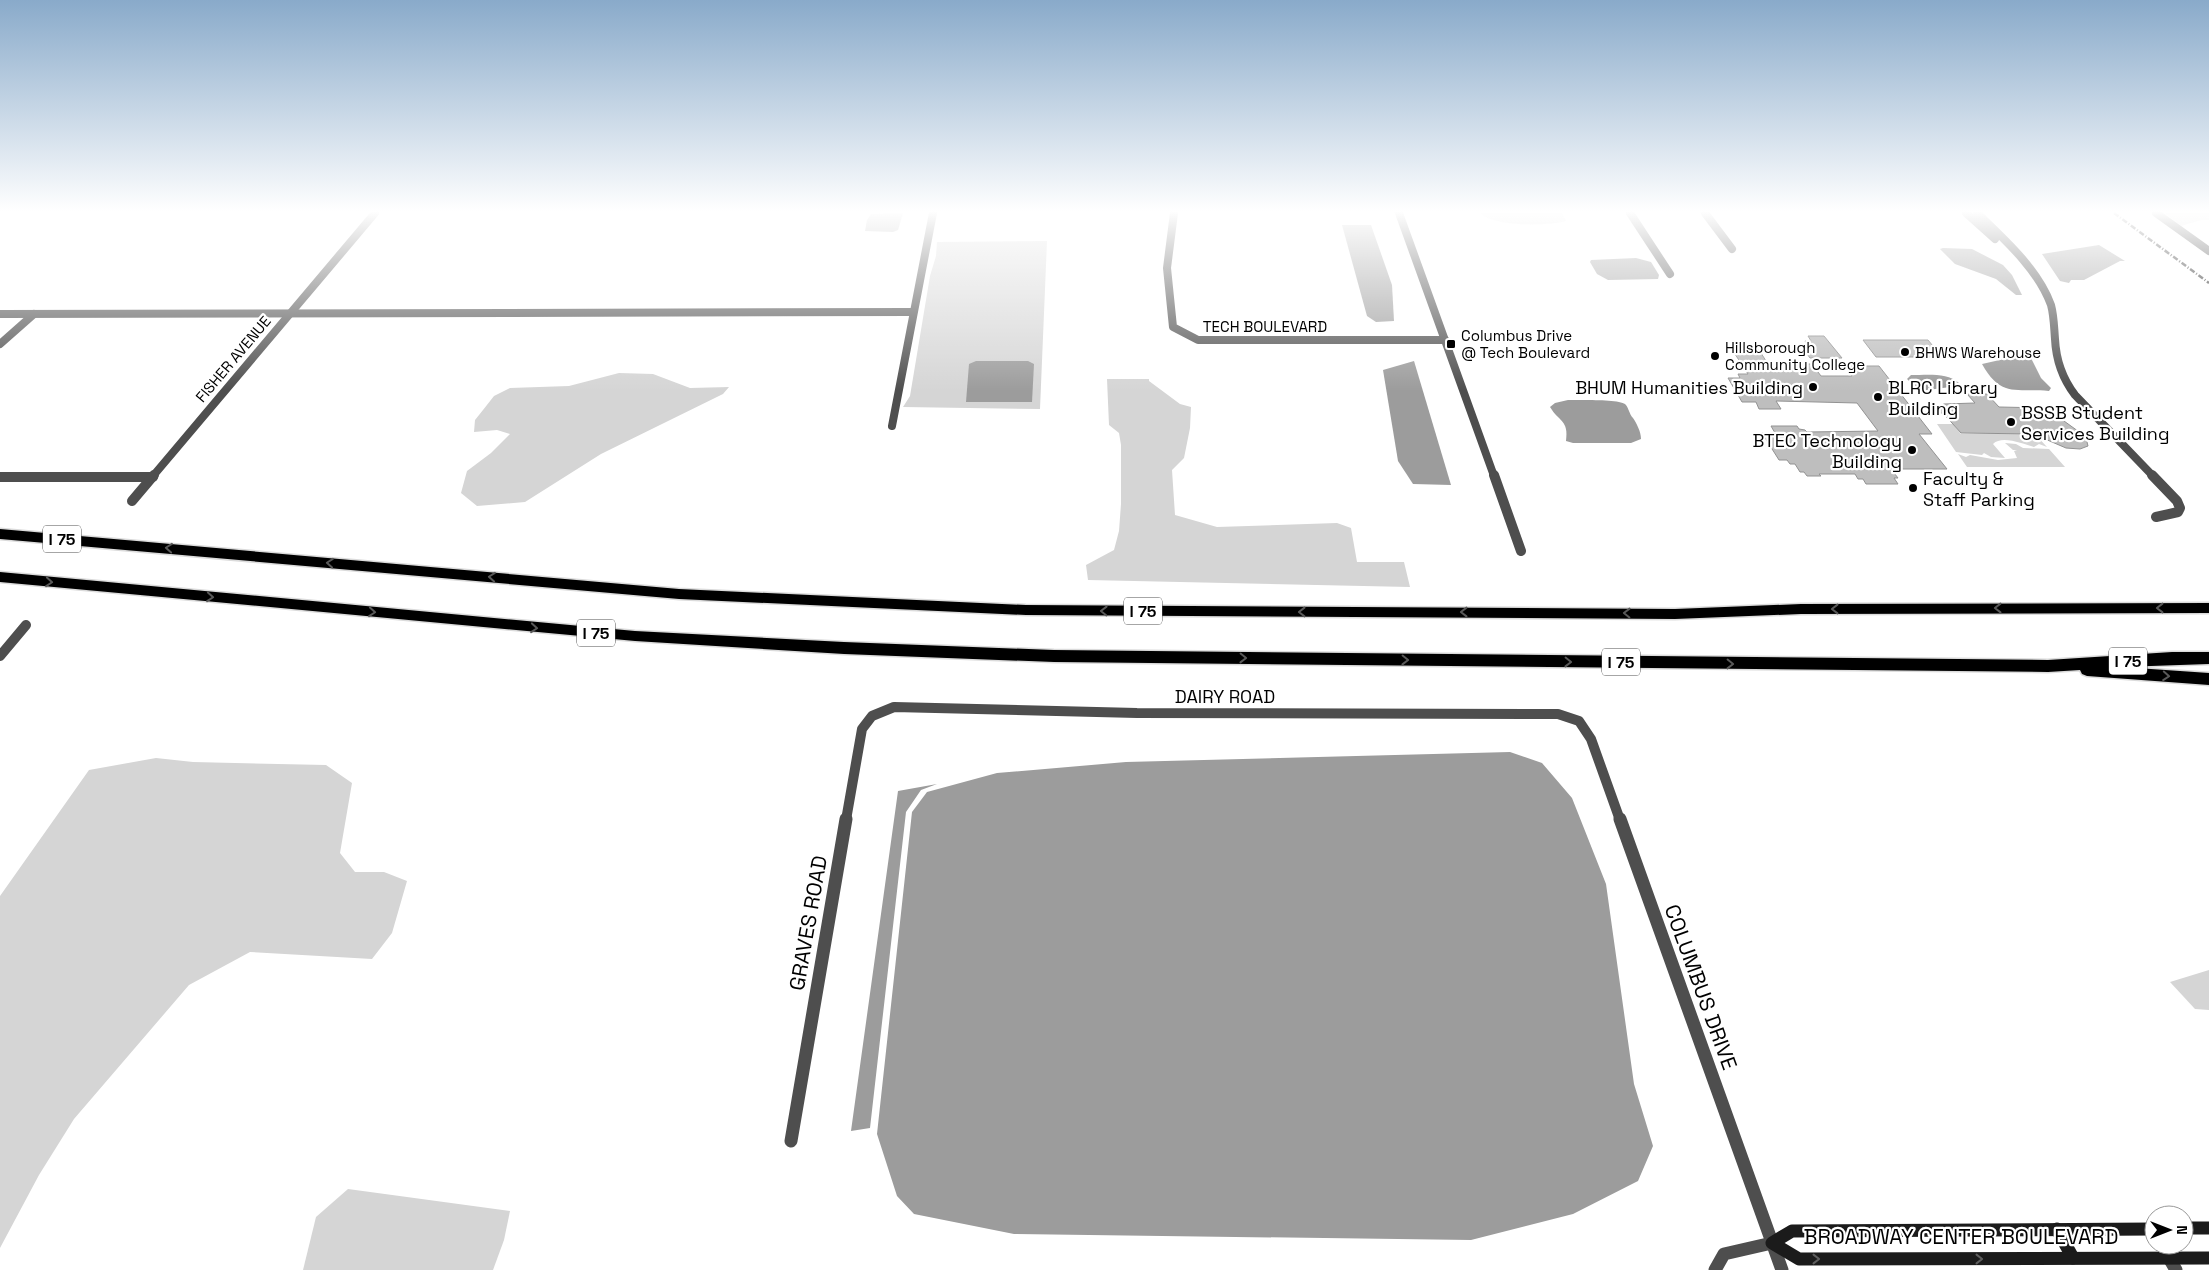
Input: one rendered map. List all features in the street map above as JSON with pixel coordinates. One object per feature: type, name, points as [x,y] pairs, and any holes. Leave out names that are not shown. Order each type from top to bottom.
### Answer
[{"type":"highway","name":"I 75","points":[[0,534],[679,594],[1026,610],[1675,614],[1811,609],[2209,608]]},
{"type":"highway","name":"I 75","points":[[0,577],[540,628],[844,648],[1054,656],[2048,666],[2172,658],[2209,658]]},
{"type":"highway","points":[[2048,666],[2101,672],[2209,679]]},
{"type":"street","name":"FISHER AVENUE","points":[[132,501],[326,272]]},
{"type":"street","points":[[892,426],[914,319],[913,312],[921,272]]},
{"type":"street","name":"TECH BOULEVARD","points":[[1167,272],[1173,327],[1198,340],[1445,340]]},
{"type":"street","points":[[1420,272],[1521,551]]},
{"type":"street","points":[[2030,272],[2044,289],[2051,305],[2056,354],[2065,381],[2075,395],[2177,501],[2180,508],[2178,512],[2156,517]]},
{"type":"street","points":[[0,314],[290,315],[913,312]]},
{"type":"street","points":[[0,344],[34,314]]},
{"type":"street","points":[[0,477],[153,477]]},
{"type":"street","points":[[0,656],[26,625]]},
{"type":"street","name":"DAIRY ROAD","points":[[872,715],[882,709],[894,707],[1137,714],[1558,714],[1579,721]]},
{"type":"street","name":"GRAVES ROAD","points":[[791,1141],[860,735],[864,724],[872,715]]},
{"type":"street","name":"COLUMBUS DRIVE","points":[[1579,721],[1590,739],[1782,1270]]},
{"type":"street","points":[[2194,1228],[2209,1228]]},
{"type":"street","points":[[2057,1229],[2073,1258]]},
{"type":"street","name":"BROADWAY CENTER BOULEVARD","points":[[2144,1229],[1792,1231],[1772,1244],[1799,1259],[2073,1258],[2173,1264],[2209,1258]]},
{"type":"street","points":[[1715,1270],[1724,1254],[1772,1244]]},
{"type":"shaded area","points":[[931,272],[1046,272],[1040,409],[903,407],[910,396]]},
{"type":"shaded area","points":[[1355,272],[1388,272],[1392,285],[1394,321],[1376,322],[1367,316]]},
{"type":"shaded area","points":[[1596,272],[1657,272],[1659,275],[1658,279],[1608,280]]},
{"type":"shaded area","points":[[1978,272],[2010,272],[2022,295],[2016,295],[1996,279]]},
{"type":"shaded area","points":[[2054,272],[2099,272],[2084,280],[2071,280],[2069,283],[2060,281]]},
{"type":"shaded area","points":[[2021,350],[2027,350],[2041,378],[2051,388],[2049,391],[2018,390],[2003,387],[1989,375],[1982,364],[2022,355]]},
{"type":"shaded area","points":[[976,361],[1028,361],[1034,364],[1032,402],[966,402],[969,364]]},
{"type":"shaded area","points":[[1414,361],[1451,485],[1413,484],[1398,461],[1383,370]]},
{"type":"shaded area","points":[[619,373],[653,374],[690,388],[729,387],[723,394],[601,454],[525,502],[477,506],[461,493],[467,471],[491,453],[510,434],[497,430],[474,432],[475,420],[494,396],[510,388],[569,386]]},
{"type":"shaded area","points":[[1911,375],[1949,377],[1959,383],[1958,386],[1920,391],[1907,379]]},
{"type":"shaded area","points":[[1107,379],[1149,379],[1149,381],[1180,404],[1191,407],[1190,428],[1184,458],[1172,470],[1175,515],[1217,527],[1337,523],[1351,528],[1357,562],[1404,562],[1410,587],[1088,580],[1086,565],[1114,550],[1119,531],[1121,445],[1119,433],[1109,425]]},
{"type":"shaded area","points":[[1568,400],[1607,401],[1625,404],[1637,425],[1641,439],[1631,443],[1573,443],[1566,441],[1565,425],[1550,407],[1555,403]]},
{"type":"shaded area","points":[[1937,424],[1953,424],[1961,434],[2035,434],[2047,447],[2039,444],[2034,447],[2002,440],[1993,444],[2005,458],[1991,457],[1984,453],[1982,455],[1956,452]]},
{"type":"shaded area","points":[[2005,443],[2016,444],[2023,448],[2049,449],[2065,467],[1967,467],[1958,454],[1966,457],[1970,455],[1998,460],[2017,458],[2014,451],[2017,450],[2013,450]]},
{"type":"shaded area","points":[[1510,752],[1542,763],[1572,798],[1606,884],[1634,1084],[1653,1146],[1638,1181],[1573,1214],[1471,1240],[1014,1234],[914,1214],[897,1196],[877,1134],[912,812],[927,792],[997,773],[1126,762]]},
{"type":"shaded area","points":[[156,758],[193,762],[326,765],[352,783],[340,853],[355,872],[384,872],[407,881],[392,933],[372,959],[250,952],[189,985],[74,1119],[39,1175],[0,1248],[0,896],[89,770]]},
{"type":"shaded area","points":[[937,784],[921,790],[906,812],[870,1128],[851,1131],[898,791]]},
{"type":"shaded area","points":[[2209,970],[2209,1010],[2195,1009],[2170,982]]},
{"type":"shaded area","points":[[348,1189],[510,1211],[504,1240],[493,1270],[303,1270],[316,1217]]},
{"type":"building","points":[[1808,336],[1824,336],[1842,358],[1810,358],[1800,344],[1807,344],[1805,341],[1811,341]]},
{"type":"building","name":"BHWS Warehouse","points":[[1863,340],[1928,340],[1942,357],[1876,357]]},
{"type":"building","points":[[1759,350],[1768,364],[1812,364],[1821,376],[1852,376],[1845,366],[1879,366],[1932,434],[1919,434],[1947,469],[1891,469],[1898,478],[1894,478],[1898,484],[1866,484],[1863,479],[1858,479],[1855,474],[1807,476],[1804,472],[1800,472],[1795,464],[1790,464],[1787,460],[1779,460],[1762,433],[1775,433],[1771,426],[1797,426],[1799,429],[1807,432],[1878,431],[1857,403],[1776,401],[1781,409],[1759,409],[1756,402],[1742,402],[1728,378],[1740,378],[1738,374],[1748,374],[1733,351]]},
{"type":"building","name":"BSSB Student Services Building","points":[[1967,394],[1987,394],[1999,407],[2047,408],[2058,420],[2064,421],[2082,434],[2086,438],[2088,446],[2080,449],[2066,448],[2045,439],[2039,439],[2035,434],[1961,433],[1943,413],[1924,413],[1944,404],[1975,403]]},
{"type":"railway","points":[[2194,272],[2209,283]]},
{"type":"place","name":"Columbus Drive @ Tech Boulevard","points":[[1451,344]]},
{"type":"place","name":"BHWS Warehouse","points":[[1905,352]]},
{"type":"place","name":"Hillsborough Community College","points":[[1715,356]]},
{"type":"place","name":"BHUM Humanities Building","points":[[1813,387]]},
{"type":"place","name":"BLRC Library Building","points":[[1878,397]]},
{"type":"place","name":"BSSB Student Services Building","points":[[2011,422]]},
{"type":"place","name":"BTEC Technology Building","points":[[1912,450]]},
{"type":"place","name":"Faculty & Staff Parking","points":[[1913,488]]}]
